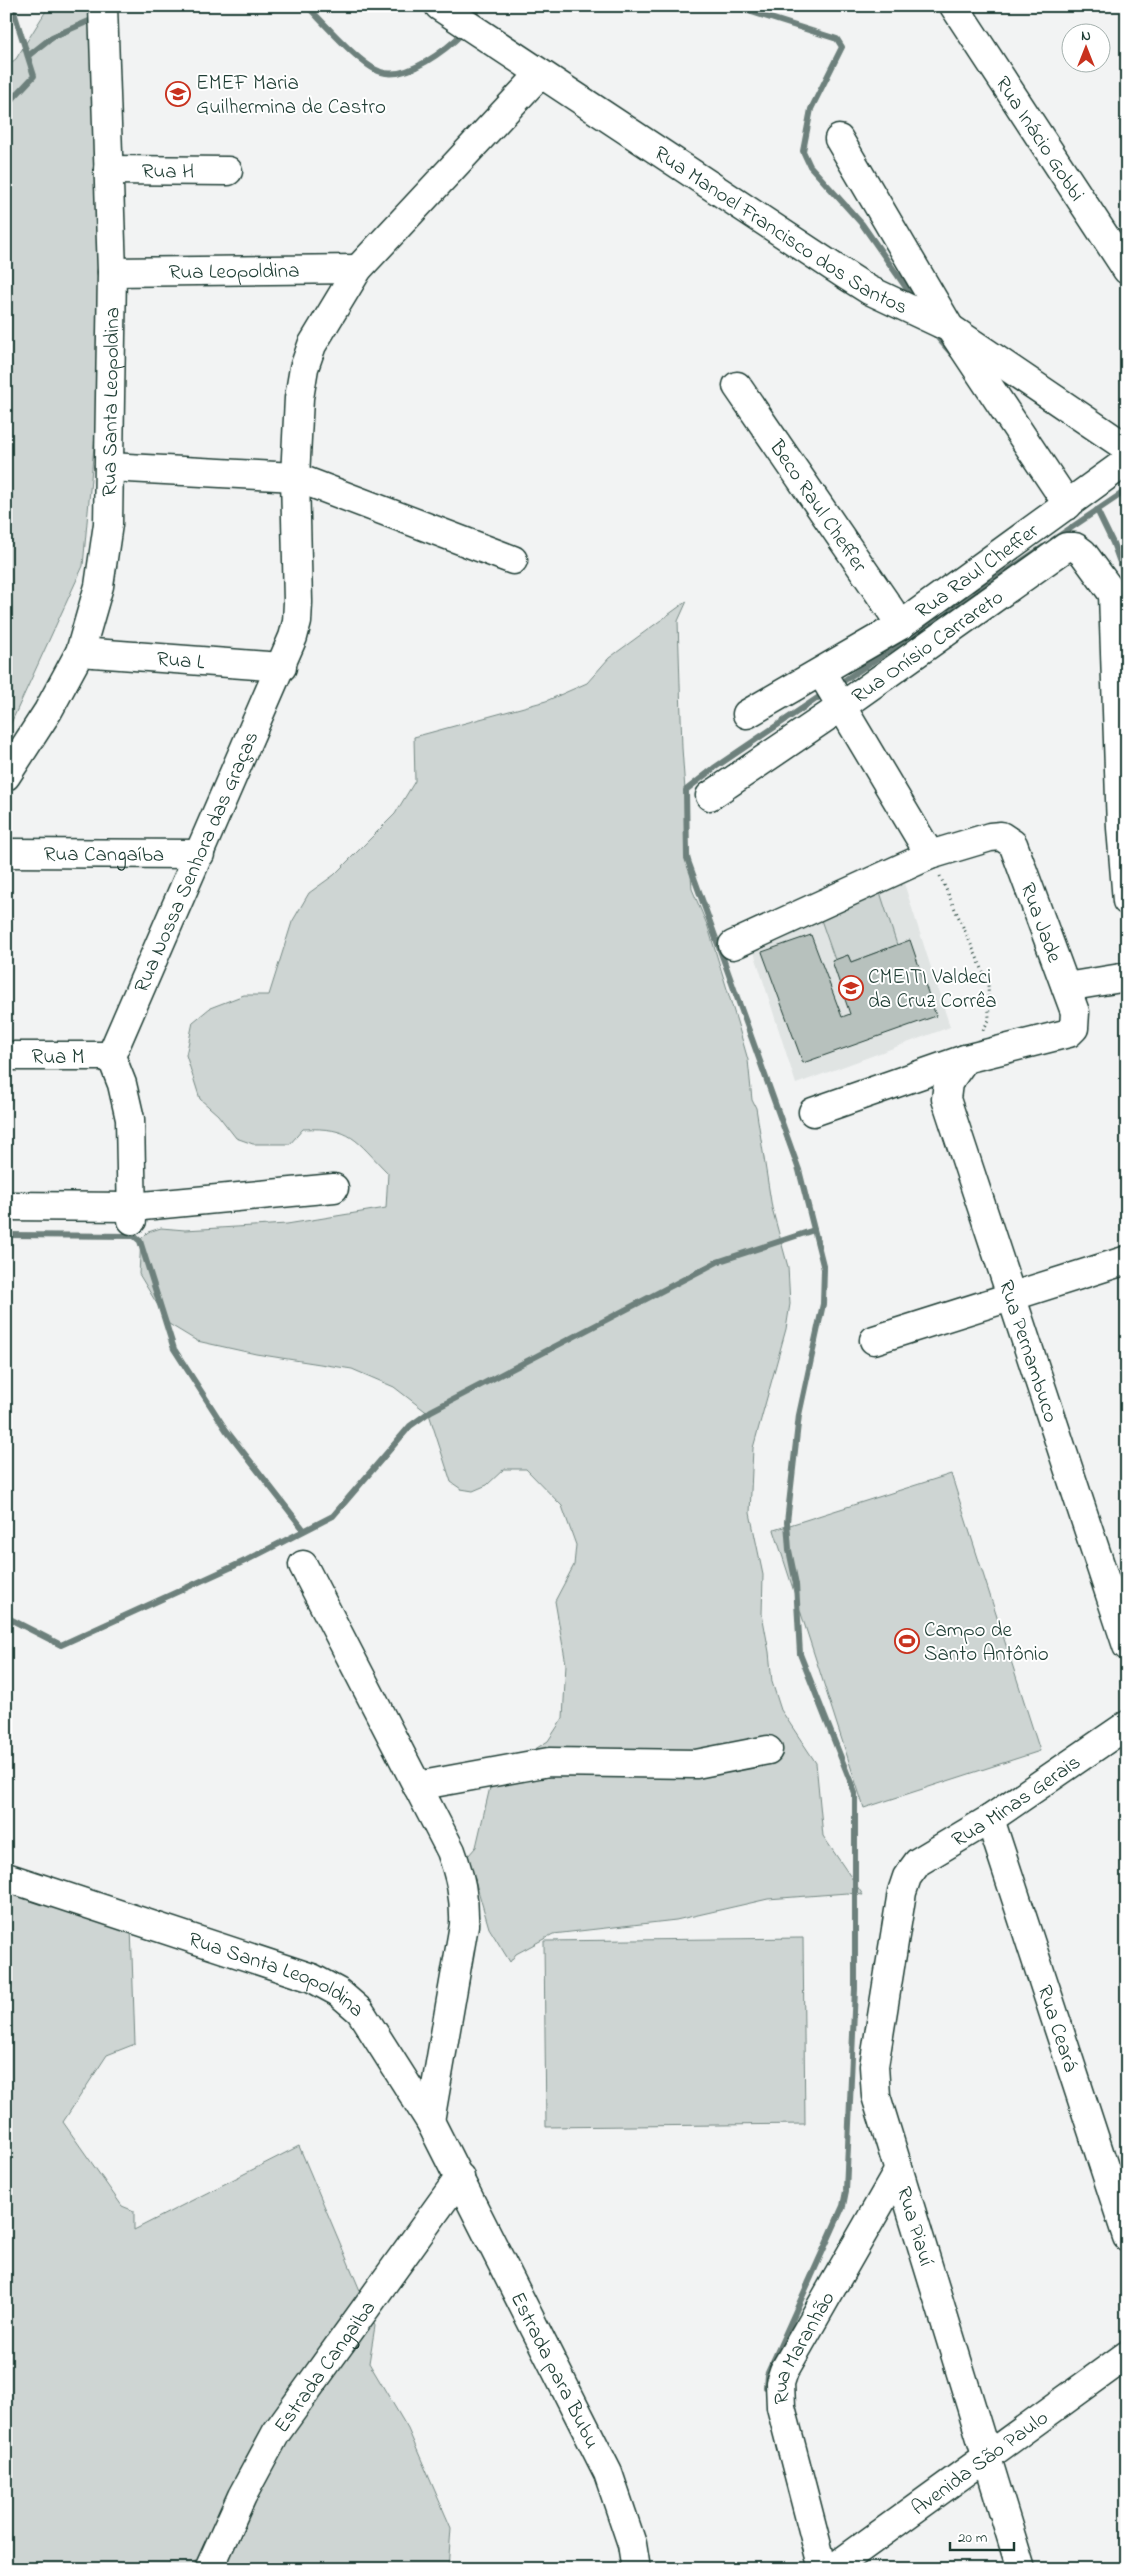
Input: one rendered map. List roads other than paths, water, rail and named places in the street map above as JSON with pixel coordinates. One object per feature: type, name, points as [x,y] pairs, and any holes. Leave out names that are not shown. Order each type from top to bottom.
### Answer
[{"type":"street","name":"Rua Inácio Gobbi","points":[[954,6],[1127,270]]},
{"type":"street","name":"Rua Manoel Francisco dos Santos","points":[[446,11],[844,274],[900,304],[943,324],[1127,448]]},
{"type":"street","name":"Rua Santa Leopoldina","points":[[6,776],[48,711],[80,652],[100,586],[108,524],[112,272],[103,16]]},
{"type":"street","points":[[358,269],[540,74]]},
{"type":"street","points":[[839,139],[943,324],[1058,513]]},
{"type":"street","name":"Rua H","points":[[108,170],[228,171]]},
{"type":"street","name":"Rua Leopoldina","points":[[112,272],[358,269]]},
{"type":"street","name":"Rua Nossa Senhora das Graças","points":[[111,1056],[282,667],[297,622],[295,477],[298,398],[304,368],[312,345],[358,269]]},
{"type":"street","name":"Beco Raul Cheffer","points":[[737,386],[902,625]]},
{"type":"street","name":"Rua Raul Cheffer","points":[[831,691],[902,625],[1127,461]]},
{"type":"street","points":[[109,467],[295,477],[514,560]]},
{"type":"street","name":"Rua Onísio Carrareto","points":[[710,796],[831,691],[1066,547],[1076,547],[1083,553],[1119,602]]},
{"type":"street","points":[[1119,602],[1121,828],[1127,902]]},
{"type":"street","name":"Rua L","points":[[80,652],[282,667]]},
{"type":"street","points":[[747,714],[831,691],[930,855]]},
{"type":"street","name":"Rua Jade","points":[[733,945],[930,855],[990,837],[1001,836],[1013,844],[1066,987],[1076,1021],[1074,1028],[1069,1033],[964,1059],[813,1112]]},
{"type":"street","name":"Rua Cangaíba","points":[[6,853],[200,854]]},
{"type":"street","points":[[1066,987],[1127,977]]},
{"type":"street","name":"Rua M","points":[[6,1056],[111,1056]]},
{"type":"street","points":[[111,1056],[122,1084],[130,1119],[132,1214]]},
{"type":"street","name":"Rua Pernambuco","points":[[964,1059],[948,1082],[946,1099],[1127,1646]]},
{"type":"street","points":[[6,1206],[132,1214],[334,1188]]},
{"type":"street","points":[[874,1340],[1127,1260]]},
{"type":"street","points":[[303,1565],[451,1851],[465,1899],[464,1924],[430,2121]]},
{"type":"street","name":"Rua Minas Gerais","points":[[907,1877],[918,1862],[990,1819],[1127,1725]]},
{"type":"street","points":[[417,1786],[549,1762],[696,1764],[768,1750]]},
{"type":"street","name":"Rua Ceará","points":[[990,1819],[1127,2237]]},
{"type":"street","name":"Rua Santa Leopoldina","points":[[6,1877],[312,1978],[338,1992],[360,2011],[430,2121],[460,2177]]},
{"type":"street","name":"Rua Piauí","points":[[907,1877],[902,1892],[874,2078],[876,2096],[1021,2569]]},
{"type":"street","name":"Rua Maranhão","points":[[824,2569],[781,2408],[780,2383],[784,2371],[900,2170]]},
{"type":"street","name":"Estrada Cangaiba","points":[[209,2569],[242,2496],[276,2433],[460,2177]]},
{"type":"street","name":"Estrada para Bubu","points":[[460,2177],[608,2473],[624,2517],[636,2569]]},
{"type":"street","name":"Avenida São Paulo","points":[[832,2569],[1127,2355]]},
{"type":"waterway","points":[[6,106],[34,76],[12,6]]},
{"type":"waterway","points":[[110,12],[125,6]]},
{"type":"waterway","points":[[307,6],[353,53],[373,68],[391,74],[403,72],[426,62],[448,47],[464,32]]},
{"type":"waterway","points":[[472,19],[479,6]]},
{"type":"waterway","points":[[733,6],[837,39],[842,47],[811,109],[803,151],[810,166],[862,224],[914,299]]},
{"type":"waterway","points":[[28,56],[52,37],[96,18]]},
{"type":"waterway","points":[[932,331],[952,354]]},
{"type":"waterway","points":[[1053,540],[1127,490]]},
{"type":"waterway","points":[[1097,510],[1113,543],[1127,582]]},
{"type":"waterway","points":[[836,686],[1043,547]]},
{"type":"waterway","points":[[766,2387],[767,2375],[843,2206],[846,2191],[855,1989],[855,1793],[800,1654],[796,1584],[789,1550],[787,1522],[799,1415],[823,1304],[824,1269],[799,1170],[687,858],[686,790],[714,768],[825,693]]},
{"type":"waterway","points":[[6,1617],[61,1645],[247,1560],[333,1516],[410,1426],[431,1411],[717,1262],[814,1230]]},
{"type":"waterway","points":[[6,1235],[134,1236],[140,1241],[174,1349],[226,1430],[304,1530]]},
{"type":"place","name":"EMEF Maria Guilhermina de Castro","points":[[178,94]]},
{"type":"place","name":"CMEITI Valdeci da Cruz Corrêa","points":[[851,988]]},
{"type":"place","name":"Campo de Santo Antônio","points":[[907,1641]]}]
